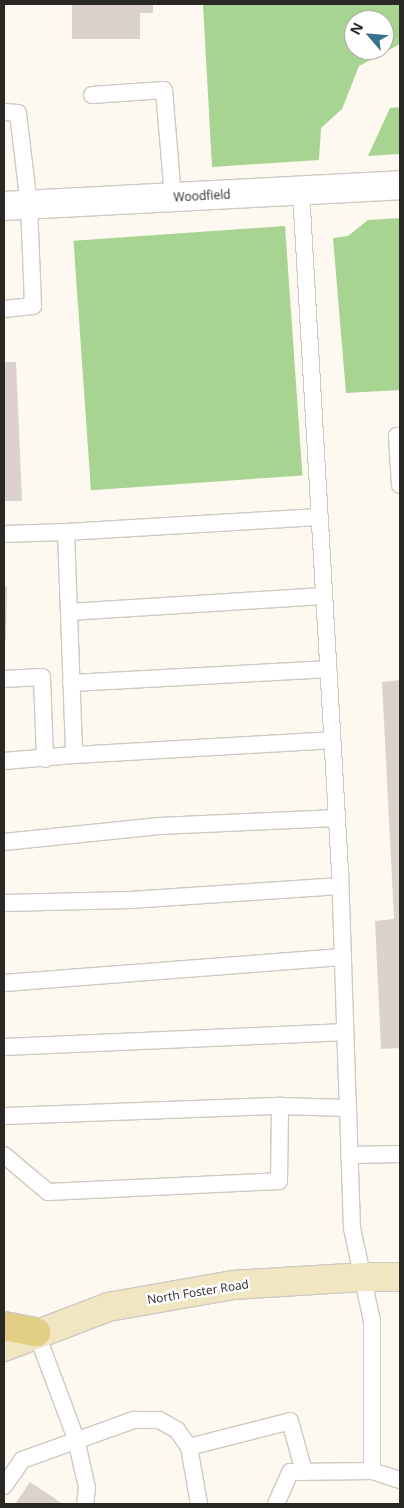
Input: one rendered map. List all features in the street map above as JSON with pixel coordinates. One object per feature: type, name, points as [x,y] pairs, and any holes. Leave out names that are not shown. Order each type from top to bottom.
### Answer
[{"type":"main road","name":"North Foster Road","points":[[4,1347],[36,1332],[108,1307],[233,1285],[362,1277],[400,1277]]},
{"type":"main road","points":[[4,1326],[36,1332]]},
{"type":"street","name":"Woodfield","points":[[16,206],[400,185]]},
{"type":"lane","points":[[92,95],[164,90],[173,198]]},
{"type":"lane","points":[[4,112],[18,112],[16,206],[33,306],[4,309]]},
{"type":"lane","points":[[301,191],[327,669],[341,886],[352,1228],[372,1321],[372,1471]]},
{"type":"lane","points":[[400,436],[397,436],[400,485]]},
{"type":"lane","points":[[4,534],[319,517]]},
{"type":"lane","points":[[66,532],[74,755]]},
{"type":"lane","points":[[69,612],[323,596]]},
{"type":"lane","points":[[71,683],[327,669]]},
{"type":"lane","points":[[4,679],[42,677],[45,759]]},
{"type":"lane","points":[[4,761],[45,759],[74,755],[332,740]]},
{"type":"lane","points":[[4,842],[159,826],[337,818]]},
{"type":"lane","points":[[4,903],[130,900],[341,886]]},
{"type":"lane","points":[[4,983],[343,957]]},
{"type":"lane","points":[[4,1047],[346,1032]]},
{"type":"lane","points":[[4,1116],[280,1106],[348,1108]]},
{"type":"lane","points":[[4,1155],[48,1192],[279,1181],[280,1106]]},
{"type":"lane","points":[[349,1155],[400,1154]]},
{"type":"lane","points":[[36,1332],[76,1439],[87,1488],[85,1504]]},
{"type":"lane","points":[[4,1486],[22,1460],[76,1439],[102,1434],[134,1420],[159,1420],[177,1430],[189,1447],[199,1504]]},
{"type":"lane","points":[[189,1447],[290,1422],[304,1472]]},
{"type":"lane","points":[[276,1504],[290,1472],[372,1471],[400,1480]]},
{"type":"green space","points":[[203,4],[400,4],[400,44],[394,47],[394,10],[344,10],[344,60],[370,60],[359,66],[342,109],[321,128],[319,160],[212,167]]},
{"type":"green space","points":[[400,107],[400,154],[368,156],[390,108]]},
{"type":"green space","points":[[400,218],[400,390],[346,393],[333,238],[348,236],[368,220]]},
{"type":"green space","points":[[285,226],[302,475],[91,490],[74,241]]},
{"type":"building","points":[[72,4],[153,4],[153,13],[140,13],[140,39],[72,39]]},
{"type":"building","points":[[4,362],[16,362],[22,501],[4,501]]},
{"type":"building","points":[[4,586],[7,586],[6,640],[4,640]]},
{"type":"building","points":[[400,680],[400,1048],[381,1049],[375,921],[394,919],[382,682]]},
{"type":"building","points":[[30,1482],[63,1504],[15,1504]]}]
